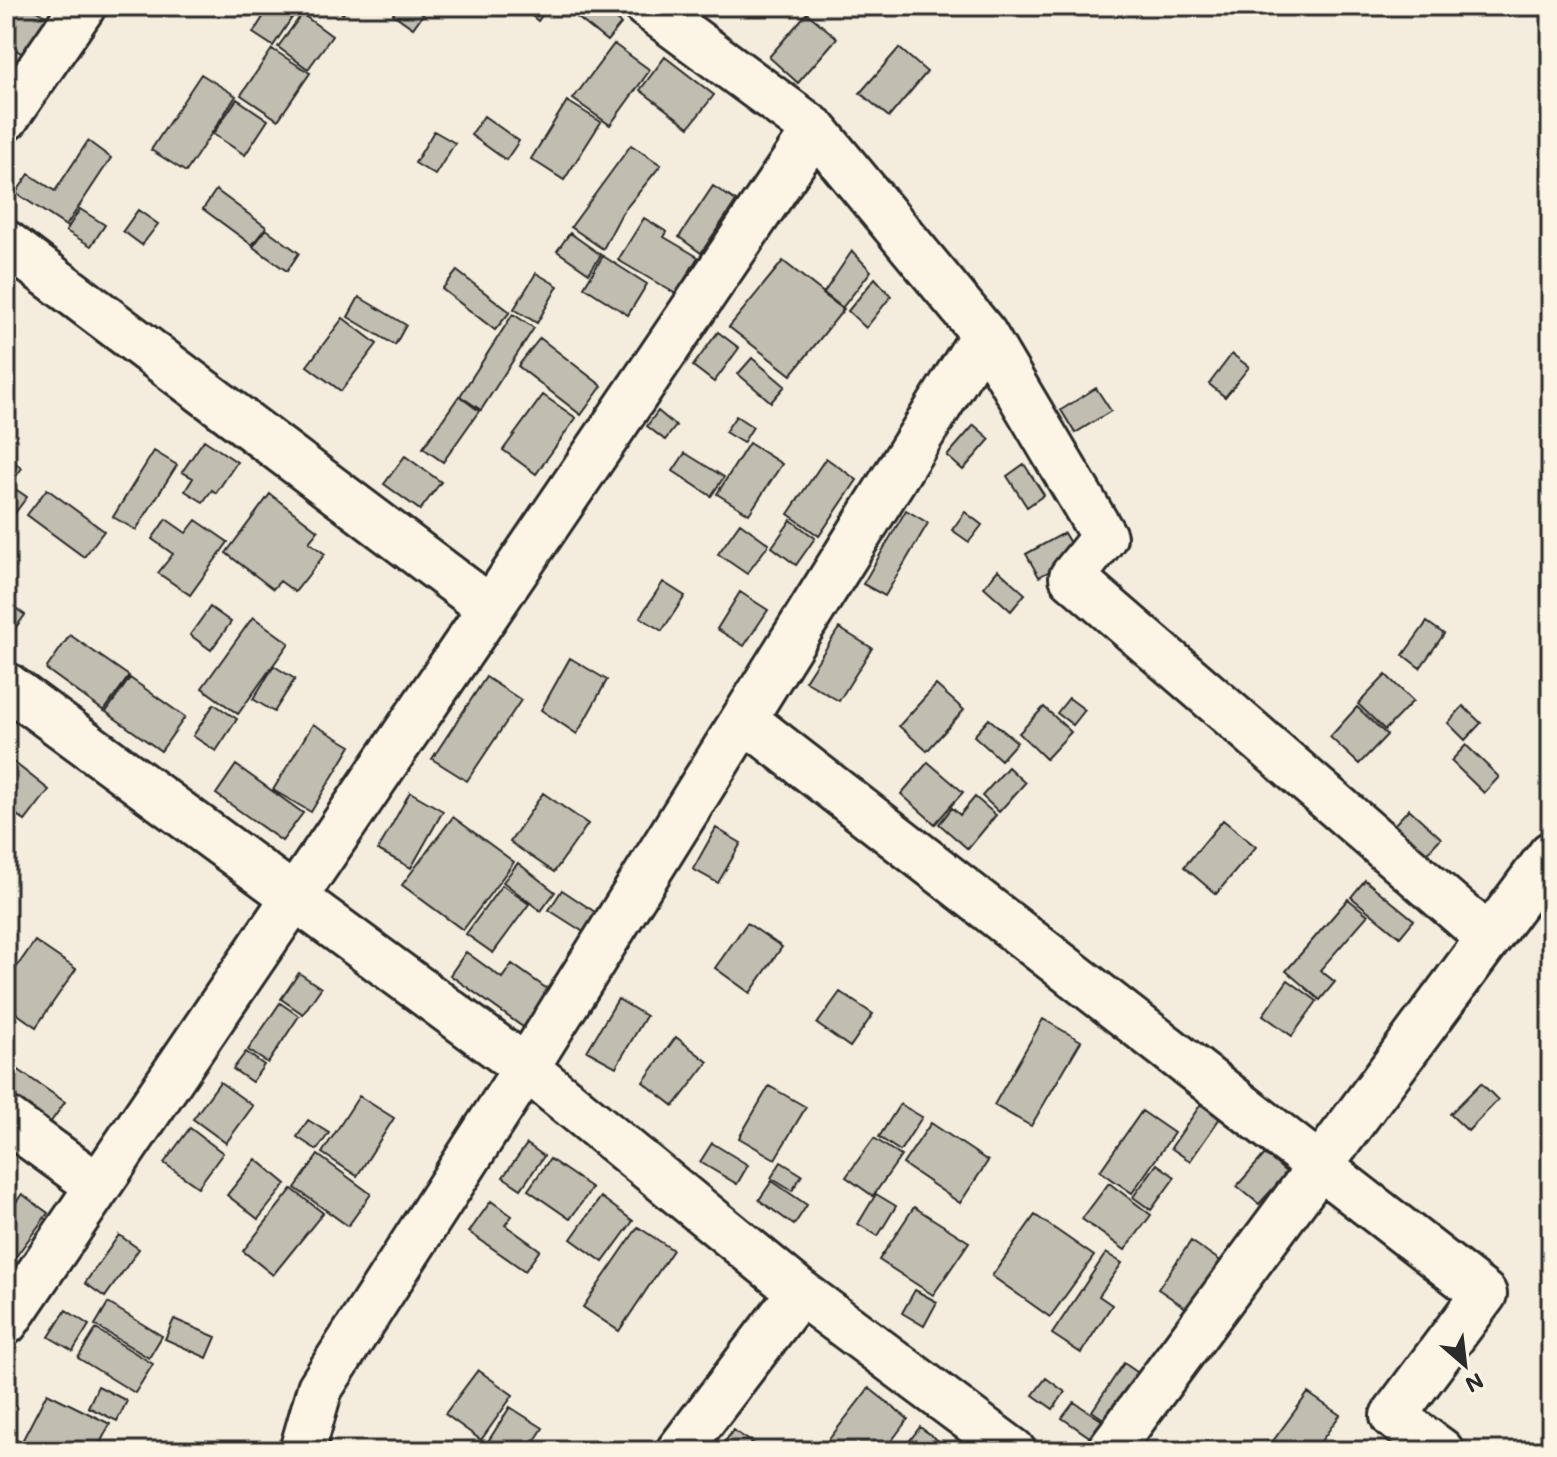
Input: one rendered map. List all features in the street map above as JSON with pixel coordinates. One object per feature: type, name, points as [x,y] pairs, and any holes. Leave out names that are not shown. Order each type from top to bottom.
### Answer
[{"type":"street","points":[[6,118],[83,6]]},
{"type":"street","points":[[647,6],[815,130],[984,334],[1104,537],[1072,577],[1489,938]]},
{"type":"street","points":[[6,1322],[815,130]]},
{"type":"street","points":[[6,243],[490,608]]},
{"type":"street","points":[[302,1451],[320,1388],[526,1068],[984,334]]},
{"type":"street","points":[[6,685],[526,1068],[800,1292],[1013,1451]]},
{"type":"street","points":[[744,719],[1484,1294],[1393,1416],[1441,1451]]},
{"type":"street","points":[[1109,1451],[1551,854]]},
{"type":"street","points":[[6,1119],[98,1186]]},
{"type":"street","points":[[679,1451],[800,1292]]},
{"type":"building","points":[[7,6],[30,6],[48,18],[24,55],[6,43]]},
{"type":"building","points":[[270,6],[290,6],[297,10],[273,46],[253,33]]},
{"type":"building","points":[[333,6],[349,6],[343,14]]},
{"type":"building","points":[[399,6],[429,6],[413,28],[393,14]]},
{"type":"building","points":[[520,6],[549,6],[538,21]]},
{"type":"building","points":[[563,6],[599,6],[621,24],[607,41]]},
{"type":"building","points":[[807,13],[837,38],[798,83],[769,57]]},
{"type":"building","points":[[302,14],[332,36],[308,69],[278,47]]},
{"type":"building","points":[[614,44],[650,70],[610,125],[573,99]]},
{"type":"building","points":[[899,48],[927,72],[889,117],[860,93]]},
{"type":"building","points":[[272,49],[310,73],[278,120],[241,95]]},
{"type":"building","points":[[665,57],[714,95],[689,127],[640,90]]},
{"type":"building","points":[[201,74],[236,96],[186,172],[151,150]]},
{"type":"building","points":[[237,99],[268,120],[245,155],[213,134]]},
{"type":"building","points":[[567,101],[601,122],[564,180],[531,159]]},
{"type":"building","points":[[484,116],[519,141],[506,160],[471,135]]},
{"type":"building","points":[[434,131],[455,143],[435,175],[415,163]]},
{"type":"building","points":[[88,141],[111,158],[66,226],[16,193],[29,174],[55,191]]},
{"type":"building","points":[[631,145],[661,165],[622,213],[603,249],[571,227]]},
{"type":"building","points":[[713,186],[736,201],[701,253],[679,237]]},
{"type":"building","points":[[216,190],[266,227],[252,245],[203,209]]},
{"type":"building","points":[[80,209],[105,225],[91,246],[66,231]]},
{"type":"building","points":[[138,210],[158,224],[142,245],[123,231]]},
{"type":"building","points":[[644,218],[667,232],[664,237],[698,257],[676,294],[618,260]]},
{"type":"building","points":[[266,229],[299,253],[287,271],[253,247]]},
{"type":"building","points":[[570,233],[601,255],[589,273],[557,251]]},
{"type":"building","points":[[852,251],[871,271],[842,308],[823,294]]},
{"type":"building","points":[[603,256],[647,284],[628,315],[584,287]]},
{"type":"building","points":[[783,261],[844,309],[791,375],[729,327]]},
{"type":"building","points":[[457,271],[510,312],[495,330],[442,289]]},
{"type":"building","points":[[536,273],[558,286],[537,323],[514,309]]},
{"type":"building","points":[[875,278],[891,296],[866,328],[848,311]]},
{"type":"building","points":[[359,297],[406,325],[395,345],[348,317]]},
{"type":"building","points":[[513,314],[534,328],[481,410],[460,396]]},
{"type":"building","points":[[343,318],[377,344],[341,391],[307,366]]},
{"type":"building","points":[[718,332],[739,348],[714,382],[693,366]]},
{"type":"building","points":[[540,338],[602,386],[581,415],[518,366]]},
{"type":"building","points":[[1232,354],[1249,367],[1225,397],[1209,384]]},
{"type":"building","points":[[752,358],[785,386],[771,402],[738,374]]},
{"type":"building","points":[[1096,388],[1111,411],[1075,433],[1061,410]]},
{"type":"building","points":[[543,395],[576,418],[536,474],[503,450]]},
{"type":"building","points":[[459,396],[479,411],[443,462],[423,448]]},
{"type":"building","points":[[658,411],[676,426],[665,440],[647,426]]},
{"type":"building","points":[[736,416],[753,427],[743,443],[725,432]]},
{"type":"building","points":[[974,425],[990,439],[963,470],[947,456]]},
{"type":"building","points":[[204,440],[237,462],[216,493],[212,490],[203,502],[185,491],[193,478],[182,472]]},
{"type":"building","points":[[749,443],[782,464],[749,514],[717,494]]},
{"type":"building","points":[[154,451],[177,465],[136,530],[113,517]]},
{"type":"building","points":[[685,453],[724,477],[711,496],[673,471]]},
{"type":"building","points":[[6,456],[22,468],[6,490]]},
{"type":"building","points":[[405,456],[441,482],[420,510],[384,484]]},
{"type":"building","points":[[826,458],[857,480],[819,536],[788,514]]},
{"type":"building","points":[[1024,464],[1044,495],[1027,507],[1007,476]]},
{"type":"building","points":[[11,486],[27,497],[6,525],[6,492]]},
{"type":"building","points":[[47,489],[104,531],[84,557],[27,515]]},
{"type":"building","points":[[270,494],[318,531],[309,542],[325,554],[295,592],[280,581],[273,589],[226,553]]},
{"type":"building","points":[[906,510],[928,523],[885,596],[863,584]]},
{"type":"building","points":[[965,512],[982,525],[969,542],[952,530]]},
{"type":"building","points":[[166,519],[186,533],[196,520],[228,542],[190,595],[158,573],[173,554],[152,539]]},
{"type":"building","points":[[791,520],[815,538],[796,565],[772,547]]},
{"type":"building","points":[[740,523],[769,544],[747,574],[718,554]]},
{"type":"building","points":[[1064,533],[1077,555],[1039,577],[1026,554]]},
{"type":"building","points":[[998,570],[1025,594],[1011,611],[984,587]]},
{"type":"building","points":[[663,582],[685,596],[662,631],[640,617]]},
{"type":"building","points":[[740,592],[768,610],[744,646],[717,629]]},
{"type":"building","points":[[6,601],[25,615],[10,635],[6,632]]},
{"type":"building","points":[[210,607],[231,622],[211,650],[190,635]]},
{"type":"building","points":[[253,617],[289,643],[238,714],[202,688]]},
{"type":"building","points":[[1427,622],[1444,634],[1420,668],[1403,655]]},
{"type":"building","points":[[839,628],[872,648],[839,701],[805,681]]},
{"type":"building","points":[[70,635],[129,676],[104,711],[46,669]]},
{"type":"building","points":[[570,658],[607,680],[577,734],[541,710]]},
{"type":"building","points":[[274,666],[295,679],[274,712],[253,699]]},
{"type":"building","points":[[1386,675],[1413,701],[1385,730],[1358,704]]},
{"type":"building","points":[[486,677],[521,700],[467,781],[432,759]]},
{"type":"building","points":[[130,678],[185,717],[161,751],[106,712]]},
{"type":"building","points":[[936,685],[964,710],[927,751],[899,726]]},
{"type":"building","points":[[1069,698],[1085,710],[1073,725],[1057,713]]},
{"type":"building","points":[[214,704],[237,719],[216,751],[193,736]]},
{"type":"building","points":[[1463,706],[1481,723],[1465,740],[1448,723]]},
{"type":"building","points":[[1044,707],[1071,732],[1046,759],[1019,733]]},
{"type":"building","points":[[1357,707],[1387,735],[1359,764],[1330,737]]},
{"type":"building","points":[[989,719],[1017,742],[1001,760],[974,736]]},
{"type":"building","points":[[313,724],[351,746],[311,812],[273,790]]},
{"type":"building","points":[[1466,745],[1499,777],[1484,793],[1451,761]]},
{"type":"building","points":[[6,756],[49,790],[25,821],[6,807]]},
{"type":"building","points":[[928,762],[963,792],[935,824],[901,794]]},
{"type":"building","points":[[236,765],[303,813],[282,841],[216,794]]},
{"type":"building","points":[[1008,767],[1025,783],[999,812],[982,796]]},
{"type":"building","points":[[410,792],[443,811],[411,868],[378,850]]},
{"type":"building","points":[[543,793],[588,824],[554,872],[510,842]]},
{"type":"building","points":[[975,797],[996,815],[968,849],[939,824],[952,808],[960,815]]},
{"type":"building","points":[[1409,809],[1441,838],[1425,855],[1394,825]]},
{"type":"building","points":[[453,817],[514,862],[463,930],[402,885]]},
{"type":"building","points":[[1223,820],[1256,847],[1216,894],[1184,867]]},
{"type":"building","points":[[716,828],[741,843],[718,883],[693,869]]},
{"type":"building","points":[[518,863],[555,892],[541,911],[503,882]]},
{"type":"building","points":[[1365,880],[1414,920],[1400,937],[1351,897]]},
{"type":"building","points":[[502,885],[529,904],[493,953],[466,934]]},
{"type":"building","points":[[562,890],[598,914],[585,933],[549,910]]},
{"type":"building","points":[[1348,899],[1368,915],[1320,970],[1335,982],[1320,1000],[1286,971]]},
{"type":"building","points":[[747,923],[782,947],[750,993],[715,968]]},
{"type":"building","points":[[35,941],[76,969],[36,1027],[6,1006],[6,982]]},
{"type":"building","points":[[466,952],[502,978],[512,964],[550,991],[523,1027],[450,975]]},
{"type":"building","points":[[299,973],[321,988],[303,1014],[281,999]]},
{"type":"building","points":[[1288,980],[1317,1001],[1292,1036],[1263,1015]]},
{"type":"building","points":[[840,992],[873,1014],[850,1047],[817,1024]]},
{"type":"building","points":[[618,999],[646,1016],[616,1067],[587,1051]]},
{"type":"building","points":[[280,1003],[299,1016],[268,1063],[248,1050]]},
{"type":"building","points":[[1043,1019],[1081,1041],[1031,1126],[994,1105]]},
{"type":"building","points":[[676,1037],[708,1062],[674,1106],[643,1082]]},
{"type":"building","points":[[246,1052],[264,1065],[252,1082],[233,1069]]},
{"type":"building","points":[[7,1062],[65,1102],[45,1130],[6,1102]]},
{"type":"building","points":[[220,1082],[253,1106],[226,1143],[193,1119]]},
{"type":"building","points":[[1481,1083],[1498,1100],[1468,1131],[1450,1114]]},
{"type":"building","points":[[769,1086],[806,1107],[775,1159],[739,1138]]},
{"type":"building","points":[[359,1096],[394,1118],[357,1176],[322,1153]]},
{"type":"building","points":[[900,1104],[922,1117],[900,1151],[879,1137]]},
{"type":"building","points":[[1201,1104],[1220,1118],[1190,1161],[1171,1148]]},
{"type":"building","points":[[1142,1111],[1174,1133],[1132,1193],[1100,1171]]},
{"type":"building","points":[[308,1120],[329,1133],[317,1150],[297,1137]]},
{"type":"building","points":[[931,1123],[988,1161],[960,1203],[903,1164]]},
{"type":"building","points":[[190,1128],[223,1153],[198,1187],[164,1163]]},
{"type":"building","points":[[874,1138],[901,1156],[873,1196],[846,1177]]},
{"type":"building","points":[[712,1143],[748,1165],[737,1184],[700,1162]]},
{"type":"building","points":[[527,1144],[544,1156],[521,1189],[503,1177]]},
{"type":"building","points":[[1265,1154],[1287,1173],[1259,1204],[1237,1186]]},
{"type":"building","points":[[318,1155],[371,1194],[348,1226],[295,1188]]},
{"type":"building","points":[[256,1159],[286,1184],[258,1219],[227,1195]]},
{"type":"building","points":[[550,1159],[592,1188],[570,1219],[528,1190]]},
{"type":"building","points":[[781,1162],[802,1175],[792,1191],[771,1178]]},
{"type":"building","points":[[1157,1164],[1175,1177],[1151,1210],[1133,1197]]},
{"type":"building","points":[[6,1178],[16,1185],[6,1199]]},
{"type":"building","points":[[772,1181],[807,1205],[794,1225],[759,1200]]},
{"type":"building","points":[[1109,1183],[1151,1215],[1125,1250],[1082,1219]]},
{"type":"building","points":[[292,1189],[323,1213],[273,1275],[243,1251]]},
{"type":"building","points":[[22,1194],[48,1213],[6,1270],[6,1216]]},
{"type":"building","points":[[876,1194],[896,1206],[878,1236],[858,1224]]},
{"type":"building","points":[[601,1197],[633,1221],[603,1262],[571,1239]]},
{"type":"building","points":[[491,1201],[512,1216],[505,1225],[540,1250],[525,1271],[469,1232]]},
{"type":"building","points":[[914,1207],[969,1242],[933,1295],[879,1260]]},
{"type":"building","points":[[1035,1215],[1094,1256],[1050,1317],[992,1276]]},
{"type":"building","points":[[638,1227],[673,1250],[619,1331],[583,1307]]},
{"type":"building","points":[[119,1235],[139,1249],[105,1297],[85,1283]]},
{"type":"building","points":[[1191,1241],[1222,1262],[1189,1310],[1158,1289]]},
{"type":"building","points":[[1106,1253],[1122,1263],[1099,1296],[1112,1305],[1081,1353],[1052,1334]]},
{"type":"building","points":[[915,1290],[937,1302],[924,1326],[902,1313]]},
{"type":"building","points":[[108,1303],[162,1336],[149,1358],[95,1325]]},
{"type":"building","points":[[66,1310],[89,1325],[73,1351],[49,1337]]},
{"type":"building","points":[[174,1319],[216,1337],[207,1358],[165,1339]]},
{"type":"building","points":[[96,1329],[153,1364],[135,1393],[78,1358]]},
{"type":"building","points":[[1124,1363],[1144,1377],[1112,1425],[1092,1411]]},
{"type":"building","points":[[478,1370],[513,1395],[481,1440],[445,1414]]},
{"type":"building","points":[[1046,1378],[1065,1392],[1053,1409],[1033,1395]]},
{"type":"building","points":[[98,1386],[127,1401],[117,1421],[88,1407]]},
{"type":"building","points":[[869,1388],[908,1419],[884,1451],[820,1451]]},
{"type":"building","points":[[47,1393],[110,1424],[96,1451],[28,1451],[19,1447]]},
{"type":"building","points":[[1308,1393],[1340,1415],[1314,1451],[1286,1451],[1273,1441]]},
{"type":"building","points":[[1074,1402],[1109,1425],[1097,1442],[1062,1418]]},
{"type":"building","points":[[510,1407],[543,1428],[528,1451],[482,1451]]},
{"type":"building","points":[[920,1427],[952,1451],[902,1451]]},
{"type":"building","points":[[733,1430],[765,1451],[719,1451]]},
{"type":"building","points":[[580,1441],[597,1451],[574,1451]]}]
